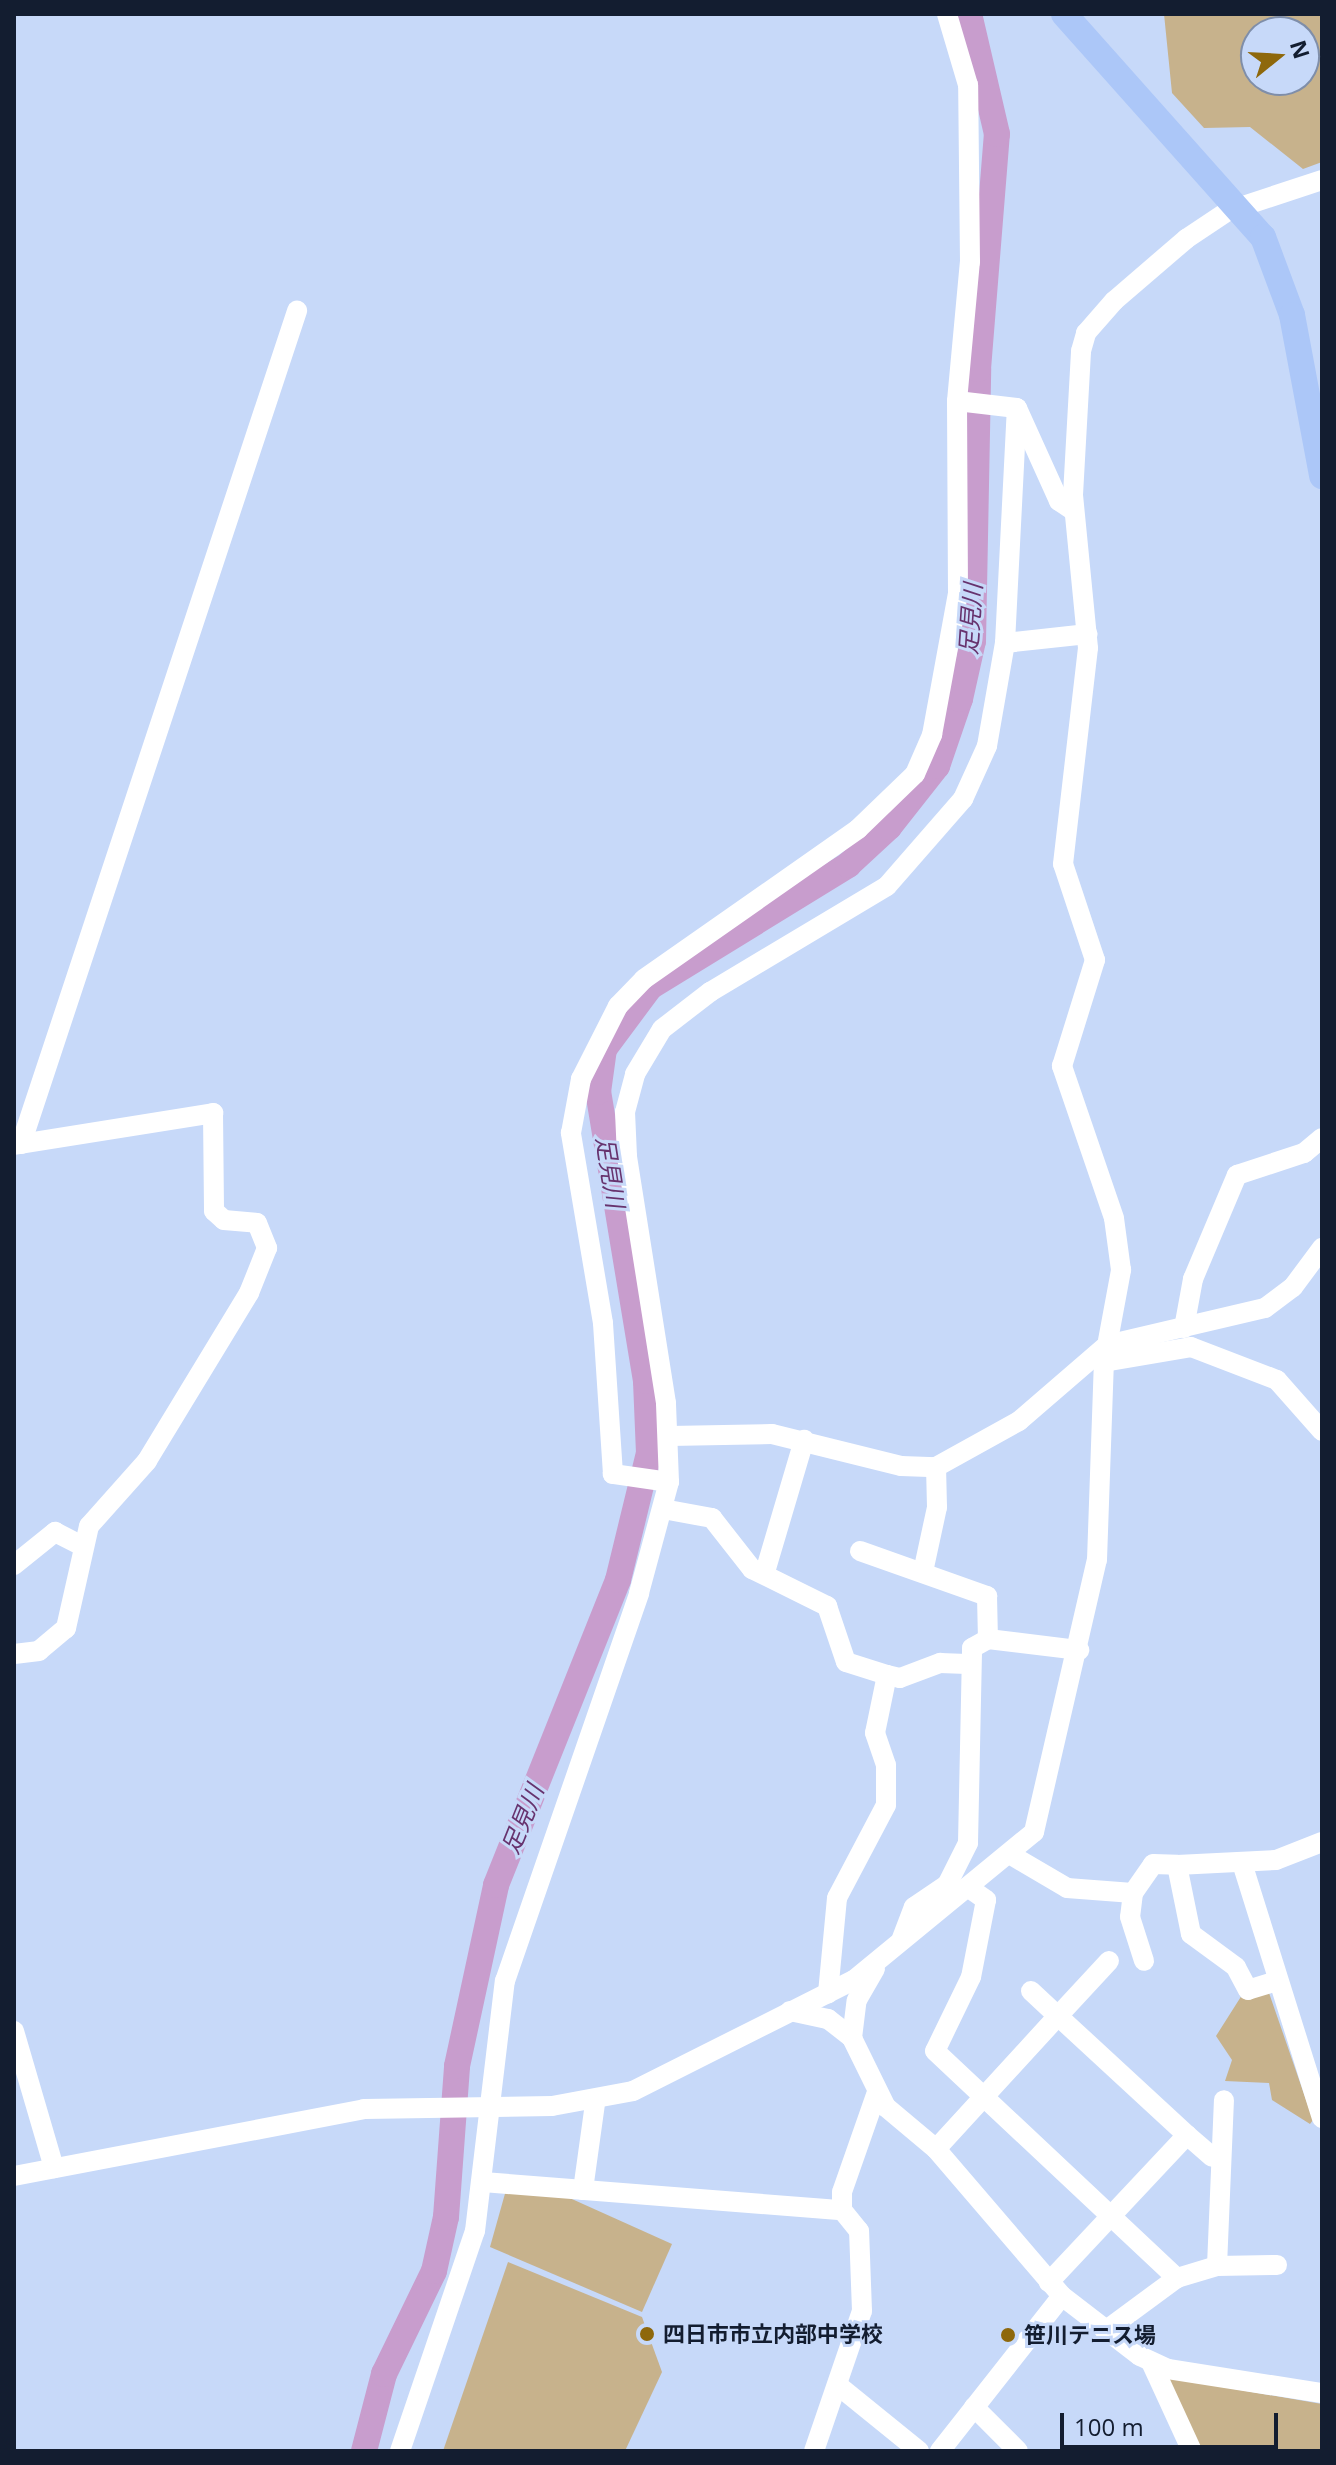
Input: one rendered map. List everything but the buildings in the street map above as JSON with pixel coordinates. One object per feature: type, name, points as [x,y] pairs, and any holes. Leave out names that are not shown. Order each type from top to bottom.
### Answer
[{"type":"main road","points":[[1064,14],[1241,207],[1280,274],[1322,476]]},
{"type":"street","points":[[667,1481],[617,1474],[603,1323],[571,1133],[581,1079],[618,1006],[644,979],[858,829],[915,774],[932,735],[955,630],[957,401],[970,262],[968,98],[947,14]]},
{"type":"street","points":[[14,2176],[341,2112],[437,2105],[595,2103],[828,1994],[884,1956],[902,1938],[914,1907],[958,1891],[1011,1855],[1034,1832],[1079,1650],[1097,1560],[1106,1353],[1120,1243],[1062,1066],[1095,960],[1063,864],[1088,634],[1074,511],[1076,396],[1086,333],[1186,239],[1241,207],[1322,180]]},
{"type":"street","points":[[14,1654],[39,1651],[66,1628],[77,1602],[83,1546],[89,1526],[147,1461],[208,1366],[249,1293],[266,1232],[214,1211],[213,1113],[18,1144],[297,311]]},
{"type":"street","points":[[957,401],[1017,408]]},
{"type":"street","points":[[1017,408],[1059,501],[1074,511]]},
{"type":"street","points":[[400,2451],[475,2231],[492,2104],[492,2046],[505,1981],[663,1509],[670,1436],[627,1156],[625,1112],[635,1074],[662,1029],[710,992],[845,913],[910,865],[963,799],[987,746],[1005,643],[1017,408]]},
{"type":"street","points":[[1005,643],[1088,634]]},
{"type":"street","points":[[1184,1328],[1193,1279],[1237,1175],[1304,1153],[1322,1138]]},
{"type":"street","points":[[670,1436],[735,1430],[804,1440],[901,1466],[936,1467],[1019,1421],[1106,1353],[1184,1328],[1265,1308],[1293,1287],[1322,1248]]},
{"type":"street","points":[[1106,1353],[1191,1347],[1277,1380],[1322,1431]]},
{"type":"street","points":[[765,1572],[804,1440]]},
{"type":"street","points":[[923,1572],[937,1507],[936,1467]]},
{"type":"street","points":[[663,1509],[712,1518],[742,1560],[827,1606],[846,1662],[887,1675],[967,1664]]},
{"type":"street","points":[[14,1565],[55,1532],[83,1546]]},
{"type":"street","points":[[860,1551],[987,1596],[988,1639]]},
{"type":"street","points":[[958,1891],[971,1831],[967,1664],[976,1643],[988,1639],[1079,1650]]},
{"type":"street","points":[[828,1994],[837,1898],[886,1805],[886,1765],[875,1733],[887,1675]]},
{"type":"street","points":[[1144,1961],[1130,1917],[1133,1893],[1153,1864],[1276,1860],[1322,1842]]},
{"type":"street","points":[[1011,1855],[1067,1888],[1133,1893]]},
{"type":"street","points":[[1242,1863],[1322,2118]]},
{"type":"street","points":[[1177,1865],[1191,1934],[1236,1967],[1248,1990],[1277,1981]]},
{"type":"street","points":[[958,1891],[986,1900],[971,1977],[935,2051],[1177,2278]]},
{"type":"street","points":[[852,2038],[857,2000],[884,1956]]},
{"type":"street","points":[[936,2149],[1109,1961]]},
{"type":"street","points":[[1031,1991],[1212,2157]]},
{"type":"street","points":[[788,2011],[828,2019],[852,2038],[876,2095],[936,2149],[1056,2289],[1105,2331],[1151,2362],[1322,2393]]},
{"type":"street","points":[[14,2031],[54,2168]]},
{"type":"street","points":[[842,2210],[876,2095]]},
{"type":"street","points":[[1217,2266],[1224,2100]]},
{"type":"street","points":[[583,2190],[595,2103]]},
{"type":"street","points":[[940,2451],[1111,2216],[1187,2135]]},
{"type":"street","points":[[483,2182],[842,2210],[859,2231],[862,2311],[840,2387],[814,2451]]},
{"type":"street","points":[[1105,2331],[1177,2278],[1217,2266],[1277,2265]]},
{"type":"street","points":[[1151,2362],[1192,2451]]},
{"type":"street","points":[[840,2387],[919,2451]]},
{"type":"street","points":[[974,2407],[1018,2451]]},
{"type":"shaded area","points":[[1164,14],[1322,14],[1322,162],[1303,169],[1250,127],[1204,128],[1172,93]]},
{"type":"shaded area","points":[[1268,1990],[1313,2120],[1310,2124],[1272,2100],[1269,2083],[1225,2081],[1232,2060],[1216,2036],[1242,1995]]},
{"type":"shaded area","points":[[506,2190],[563,2195],[672,2244],[642,2312],[490,2247]]},
{"type":"shaded area","points":[[508,2262],[642,2317],[662,2372],[625,2451],[443,2451]]},
{"type":"shaded area","points":[[1164,2377],[1322,2404],[1322,2451],[1197,2451]]},
{"type":"waterway","name":"足見川","points":[[364,2451],[384,2374],[434,2271],[446,2217],[457,2066],[496,1885],[618,1580],[649,1453],[646,1381],[598,1092],[604,1049],[650,987],[848,865],[889,827],[937,766],[960,699],[973,641],[978,369],[997,134],[969,14]]},
{"type":"place","name":"四日市市立内部中学校","points":[[647,2334]]},
{"type":"place","name":"笹川テニス場","points":[[1008,2335]]}]
